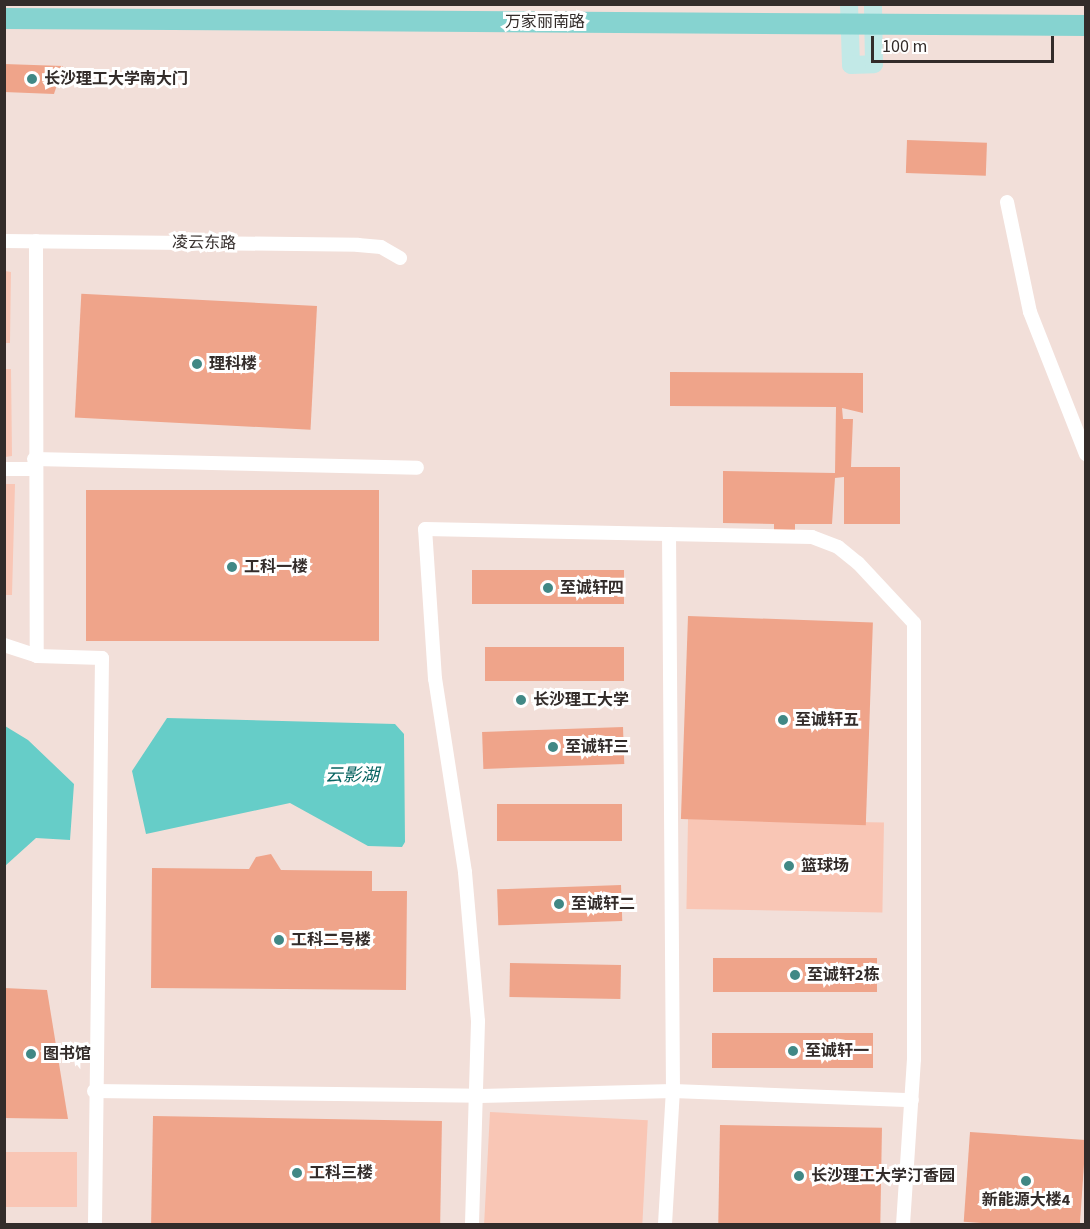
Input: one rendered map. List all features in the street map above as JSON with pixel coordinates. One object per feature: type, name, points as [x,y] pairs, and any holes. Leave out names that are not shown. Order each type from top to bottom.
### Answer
[{"type":"main road","points":[[850,14],[851,65],[874,64],[873,14]]},
{"type":"main road","name":"万家丽南路","points":[[4,18],[873,14],[1086,25]]},
{"type":"street","points":[[1007,202],[1030,312],[1086,454]]},
{"type":"street","name":"凌云东路","points":[[4,241],[358,245],[381,247],[400,258]]},
{"type":"street","points":[[36,241],[34,464],[37,656]]},
{"type":"street","points":[[4,469],[34,464],[417,468]]},
{"type":"street","points":[[472,1224],[480,1096],[465,872],[435,679],[425,529],[812,537],[838,547],[858,563],[914,623],[912,1100],[903,1224]]},
{"type":"street","points":[[665,1224],[673,1090],[669,534]]},
{"type":"street","points":[[4,645],[37,656],[102,658],[94,1091],[95,1224]]},
{"type":"street","points":[[94,1091],[480,1096],[673,1090],[912,1100]]},
{"type":"shaded area","points":[[5,271],[11,272],[10,343],[5,343]]},
{"type":"shaded area","points":[[5,369],[11,369],[12,456],[5,457]]},
{"type":"shaded area","points":[[5,484],[15,484],[12,595],[5,595]]},
{"type":"shaded area","name":"篮球场","points":[[688,819],[884,822],[882,912],[686,909]]},
{"type":"shaded area","points":[[490,1112],[648,1120],[642,1224],[484,1224]]},
{"type":"shaded area","points":[[5,1152],[77,1152],[77,1207],[5,1207]]},
{"type":"water","name":"云影湖","points":[[167,718],[395,724],[404,734],[405,842],[402,847],[368,846],[290,803],[146,834],[132,771]]},
{"type":"water","points":[[5,726],[28,740],[74,784],[70,840],[36,838],[5,866]]},
{"type":"building","name":"长沙理工大学南大门","points":[[4,64],[63,66],[54,94],[4,92]]},
{"type":"building","points":[[907,140],[987,143],[986,176],[906,173]]},
{"type":"building","name":"理科楼","points":[[81,294],[317,306],[311,430],[75,417]]},
{"type":"building","points":[[670,372],[863,373],[863,413],[842,408],[843,419],[853,419],[851,467],[900,467],[900,524],[844,524],[844,477],[835,478],[832,524],[795,524],[795,530],[774,530],[774,524],[723,523],[723,471],[835,473],[836,407],[670,406]]},
{"type":"building","name":"工科一楼","points":[[86,490],[379,490],[379,641],[86,641]]},
{"type":"building","name":"至诚轩四","points":[[472,570],[624,570],[624,604],[472,604]]},
{"type":"building","name":"至诚轩五","points":[[688,616],[873,622],[866,825],[681,819]]},
{"type":"building","name":"至诚轩四","points":[[485,647],[624,647],[624,681],[485,681]]},
{"type":"building","name":"至诚轩三","points":[[623,727],[624,764],[483,769],[482,732]]},
{"type":"building","name":"至诚轩三","points":[[497,804],[622,804],[622,841],[497,841]]},
{"type":"building","name":"工科二号楼","points":[[271,854],[281,870],[372,871],[372,891],[407,891],[406,990],[151,988],[152,868],[249,869],[256,857]]},
{"type":"building","name":"至诚轩二","points":[[621,885],[622,921],[498,925],[497,889]]},
{"type":"building","name":"至诚轩2栋","points":[[713,958],[877,958],[877,992],[713,992]]},
{"type":"building","points":[[510,963],[621,965],[620,999],[509,997]]},
{"type":"building","name":"图书馆","points":[[4,988],[47,990],[68,1119],[4,1118]]},
{"type":"building","name":"至诚轩一","points":[[712,1033],[873,1033],[873,1068],[712,1068]]},
{"type":"building","name":"工科三楼","points":[[153,1116],[442,1121],[440,1224],[151,1224]]},
{"type":"building","name":"长沙理工大学汀香园","points":[[720,1125],[882,1128],[880,1224],[718,1224]]},
{"type":"building","name":"新能源大楼4","points":[[970,1132],[1086,1140],[1080,1224],[964,1222]]},
{"type":"place","name":"长沙理工大学南大门","points":[[32,79]]},
{"type":"place","name":"理科楼","points":[[197,364]]},
{"type":"place","name":"工科一楼","points":[[232,567]]},
{"type":"place","name":"至诚轩四","points":[[548,588]]},
{"type":"place","name":"长沙理工大学","points":[[521,700]]},
{"type":"place","name":"至诚轩五","points":[[783,720]]},
{"type":"place","name":"至诚轩三","points":[[553,747]]},
{"type":"place","name":"篮球场","points":[[789,866]]},
{"type":"place","name":"至诚轩二","points":[[559,904]]},
{"type":"place","name":"工科二号楼","points":[[279,940]]},
{"type":"place","name":"至诚轩2栋","points":[[795,975]]},
{"type":"place","name":"至诚轩一","points":[[793,1051]]},
{"type":"place","name":"图书馆","points":[[31,1054]]},
{"type":"place","name":"工科三楼","points":[[297,1173]]},
{"type":"place","name":"长沙理工大学汀香园","points":[[799,1176]]},
{"type":"place","name":"新能源大楼4","points":[[1026,1181]]}]
